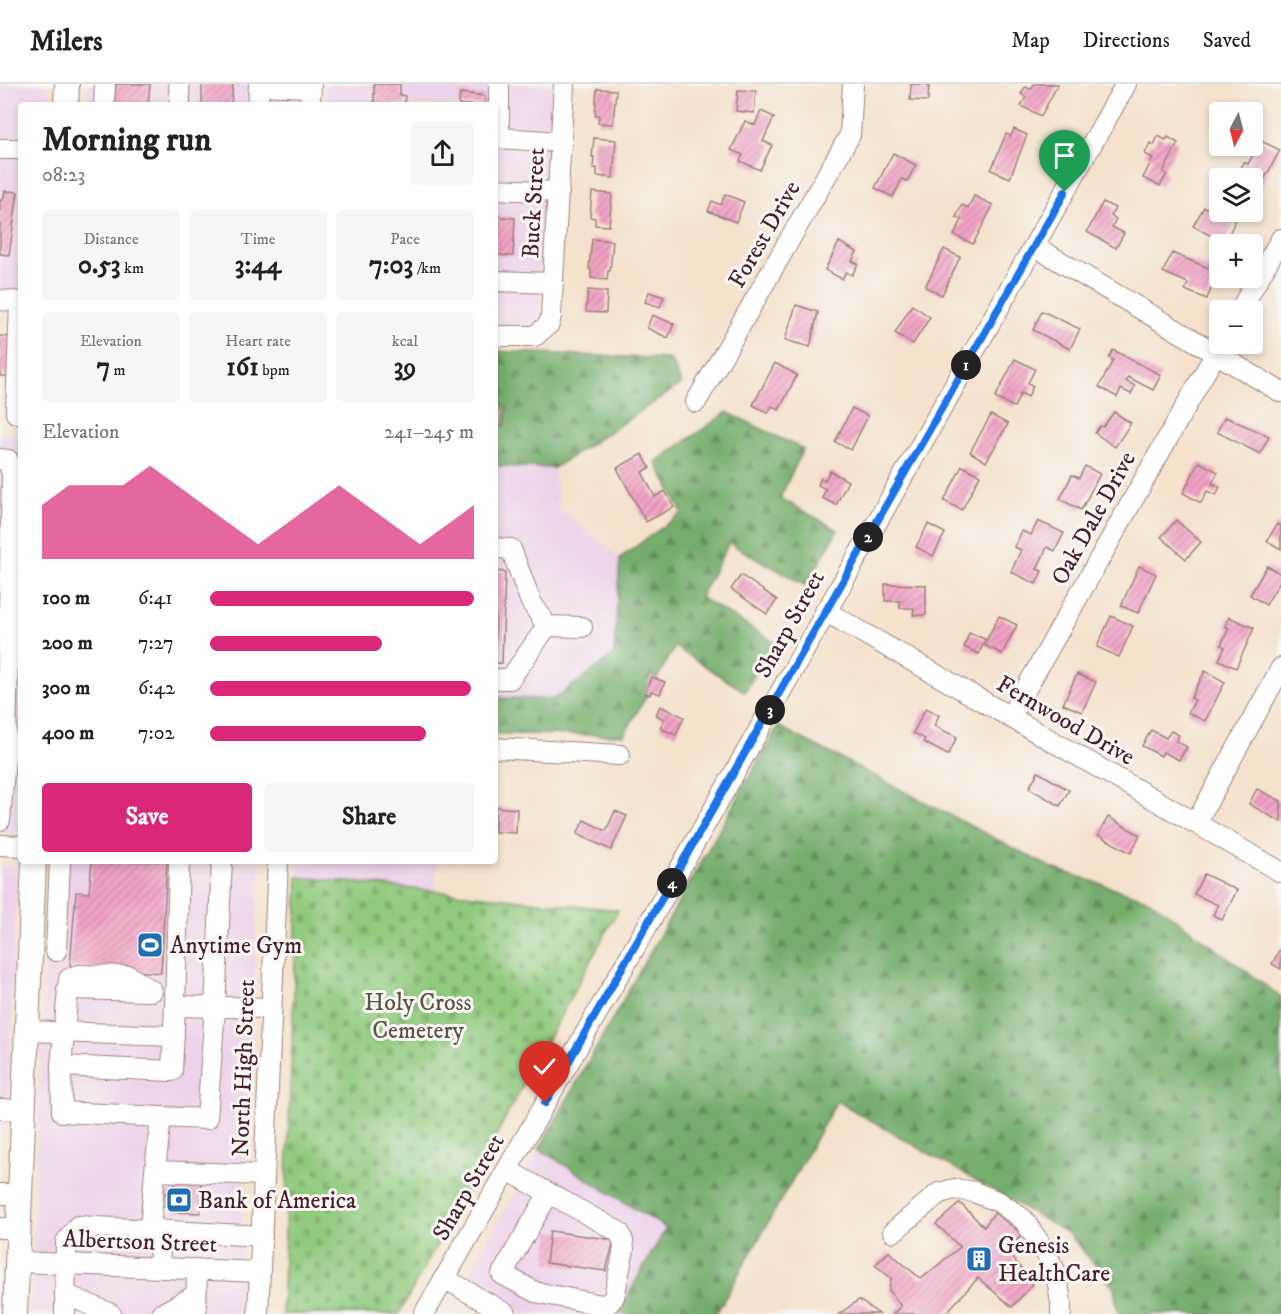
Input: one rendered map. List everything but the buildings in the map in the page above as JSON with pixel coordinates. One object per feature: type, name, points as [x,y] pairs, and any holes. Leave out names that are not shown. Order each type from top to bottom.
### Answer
[{"type":"main road","points":[[66,102],[67,84]]},
{"type":"main road","points":[[15,1314],[18,1262],[9,1228],[12,1110],[27,1031],[34,864]]},
{"type":"street","points":[[104,102],[105,84]]},
{"type":"street","points":[[179,84],[180,102]]},
{"type":"street","points":[[499,84],[499,138],[562,142]]},
{"type":"street","name":"Buck Street","points":[[498,336],[531,338],[542,332],[549,324],[564,84]]},
{"type":"street","name":"Forest Drive","points":[[696,402],[850,135],[853,84]]},
{"type":"street","name":"Sharp Street","points":[[424,1314],[1126,84]]},
{"type":"street","points":[[258,102],[259,85],[311,92]]},
{"type":"street","points":[[0,149],[18,149]]},
{"type":"street","points":[[498,189],[559,192]]},
{"type":"street","points":[[1246,300],[1281,239]]},
{"type":"street","points":[[1034,246],[1209,344]]},
{"type":"street","points":[[498,281],[553,283]]},
{"type":"street","points":[[14,301],[16,413],[18,413]]},
{"type":"street","name":"Oak Dale Drive","points":[[1010,717],[1215,354]]},
{"type":"street","points":[[1225,354],[1281,392]]},
{"type":"street","points":[[0,459],[9,460],[12,474],[3,704],[14,747],[0,820]]},
{"type":"street","points":[[498,548],[511,549],[531,602],[547,626]]},
{"type":"street","name":"Fernwood Drive","points":[[825,611],[1281,872]]},
{"type":"street","points":[[547,626],[582,627]]},
{"type":"street","points":[[498,679],[510,679],[547,626]]},
{"type":"street","points":[[1196,823],[1281,668]]},
{"type":"street","points":[[498,748],[620,755]]},
{"type":"street","points":[[0,845],[18,846]]},
{"type":"street","points":[[56,951],[60,864]]},
{"type":"street","points":[[61,1066],[172,1071],[179,864]]},
{"type":"street","points":[[222,864],[215,1007],[207,1119],[62,1112],[61,1066],[67,989],[152,991],[215,1007],[271,1008]]},
{"type":"street","name":"North High Street","points":[[258,1314],[278,864]]},
{"type":"street","points":[[27,1031],[174,1036]]},
{"type":"street","points":[[160,1268],[154,1229],[155,1171],[161,1118]]},
{"type":"street","points":[[507,1170],[549,1193],[619,1232],[624,1249],[614,1297],[609,1303],[602,1305],[535,1292],[502,1274],[549,1193]]},
{"type":"street","points":[[155,1171],[264,1175]]},
{"type":"street","points":[[893,1232],[939,1193],[955,1189],[974,1192],[999,1202],[1023,1219],[1045,1251],[1056,1273],[1061,1314]]},
{"type":"street","points":[[65,1314],[66,1242],[78,1226],[261,1236]]},
{"type":"street","name":"Albertson Street","points":[[18,1262],[260,1272]]},
{"type":"street","points":[[161,1314],[196,1304],[197,1269]]},
{"type":"street","points":[[444,1278],[507,1314]]},
{"type":"street","points":[[65,1294],[111,1314]]},
{"type":"shaded area","points":[[0,84],[48,84],[47,102],[18,102],[18,292],[0,290]]},
{"type":"shaded area","points":[[88,84],[297,84],[296,102],[87,102]]},
{"type":"shaded area","points":[[325,84],[552,84],[538,324],[498,323],[498,102],[325,102]]},
{"type":"shaded area","points":[[0,434],[18,435],[18,800],[16,834],[0,833]]},
{"type":"shaded area","points":[[498,466],[554,468],[558,507],[620,558],[614,655],[554,699],[498,698]]},
{"type":"shaded area","points":[[50,864],[260,864],[238,1314],[30,1314]]},
{"type":"shaded area","points":[[299,864],[437,864],[435,891],[298,877]]},
{"type":"shaded area","points":[[0,865],[17,866],[7,1127],[0,1127]]},
{"type":"shaded area","points":[[539,1149],[666,1228],[617,1314],[524,1314],[466,1278]]},
{"type":"green space","points":[[498,351],[670,359],[682,384],[554,468],[498,466]]},
{"type":"green space","points":[[727,412],[803,449],[780,498],[838,530],[806,586],[729,543],[700,597],[774,642],[745,692],[675,647],[624,735],[498,734],[498,698],[554,699],[614,655],[620,558],[682,513],[656,462]]},
{"type":"green space","points":[[778,726],[1052,868],[1150,900],[1281,997],[1281,1314],[1118,1314],[1114,1288],[1069,1234],[837,1101],[716,1314],[617,1314],[666,1228],[539,1149]]},
{"type":"green space","name":"Holy Cross Cemetery","points":[[298,877],[618,910],[399,1314],[282,1314]]},
{"type":"place","name":"Anytime Gym","points":[[150,945]]},
{"type":"place","name":"Bank of America","points":[[179,1200]]},
{"type":"place","name":"Genesis HealthCare","points":[[979,1259]]},
{"type":"route","points":[[545,1103],[1065,192]]}]
